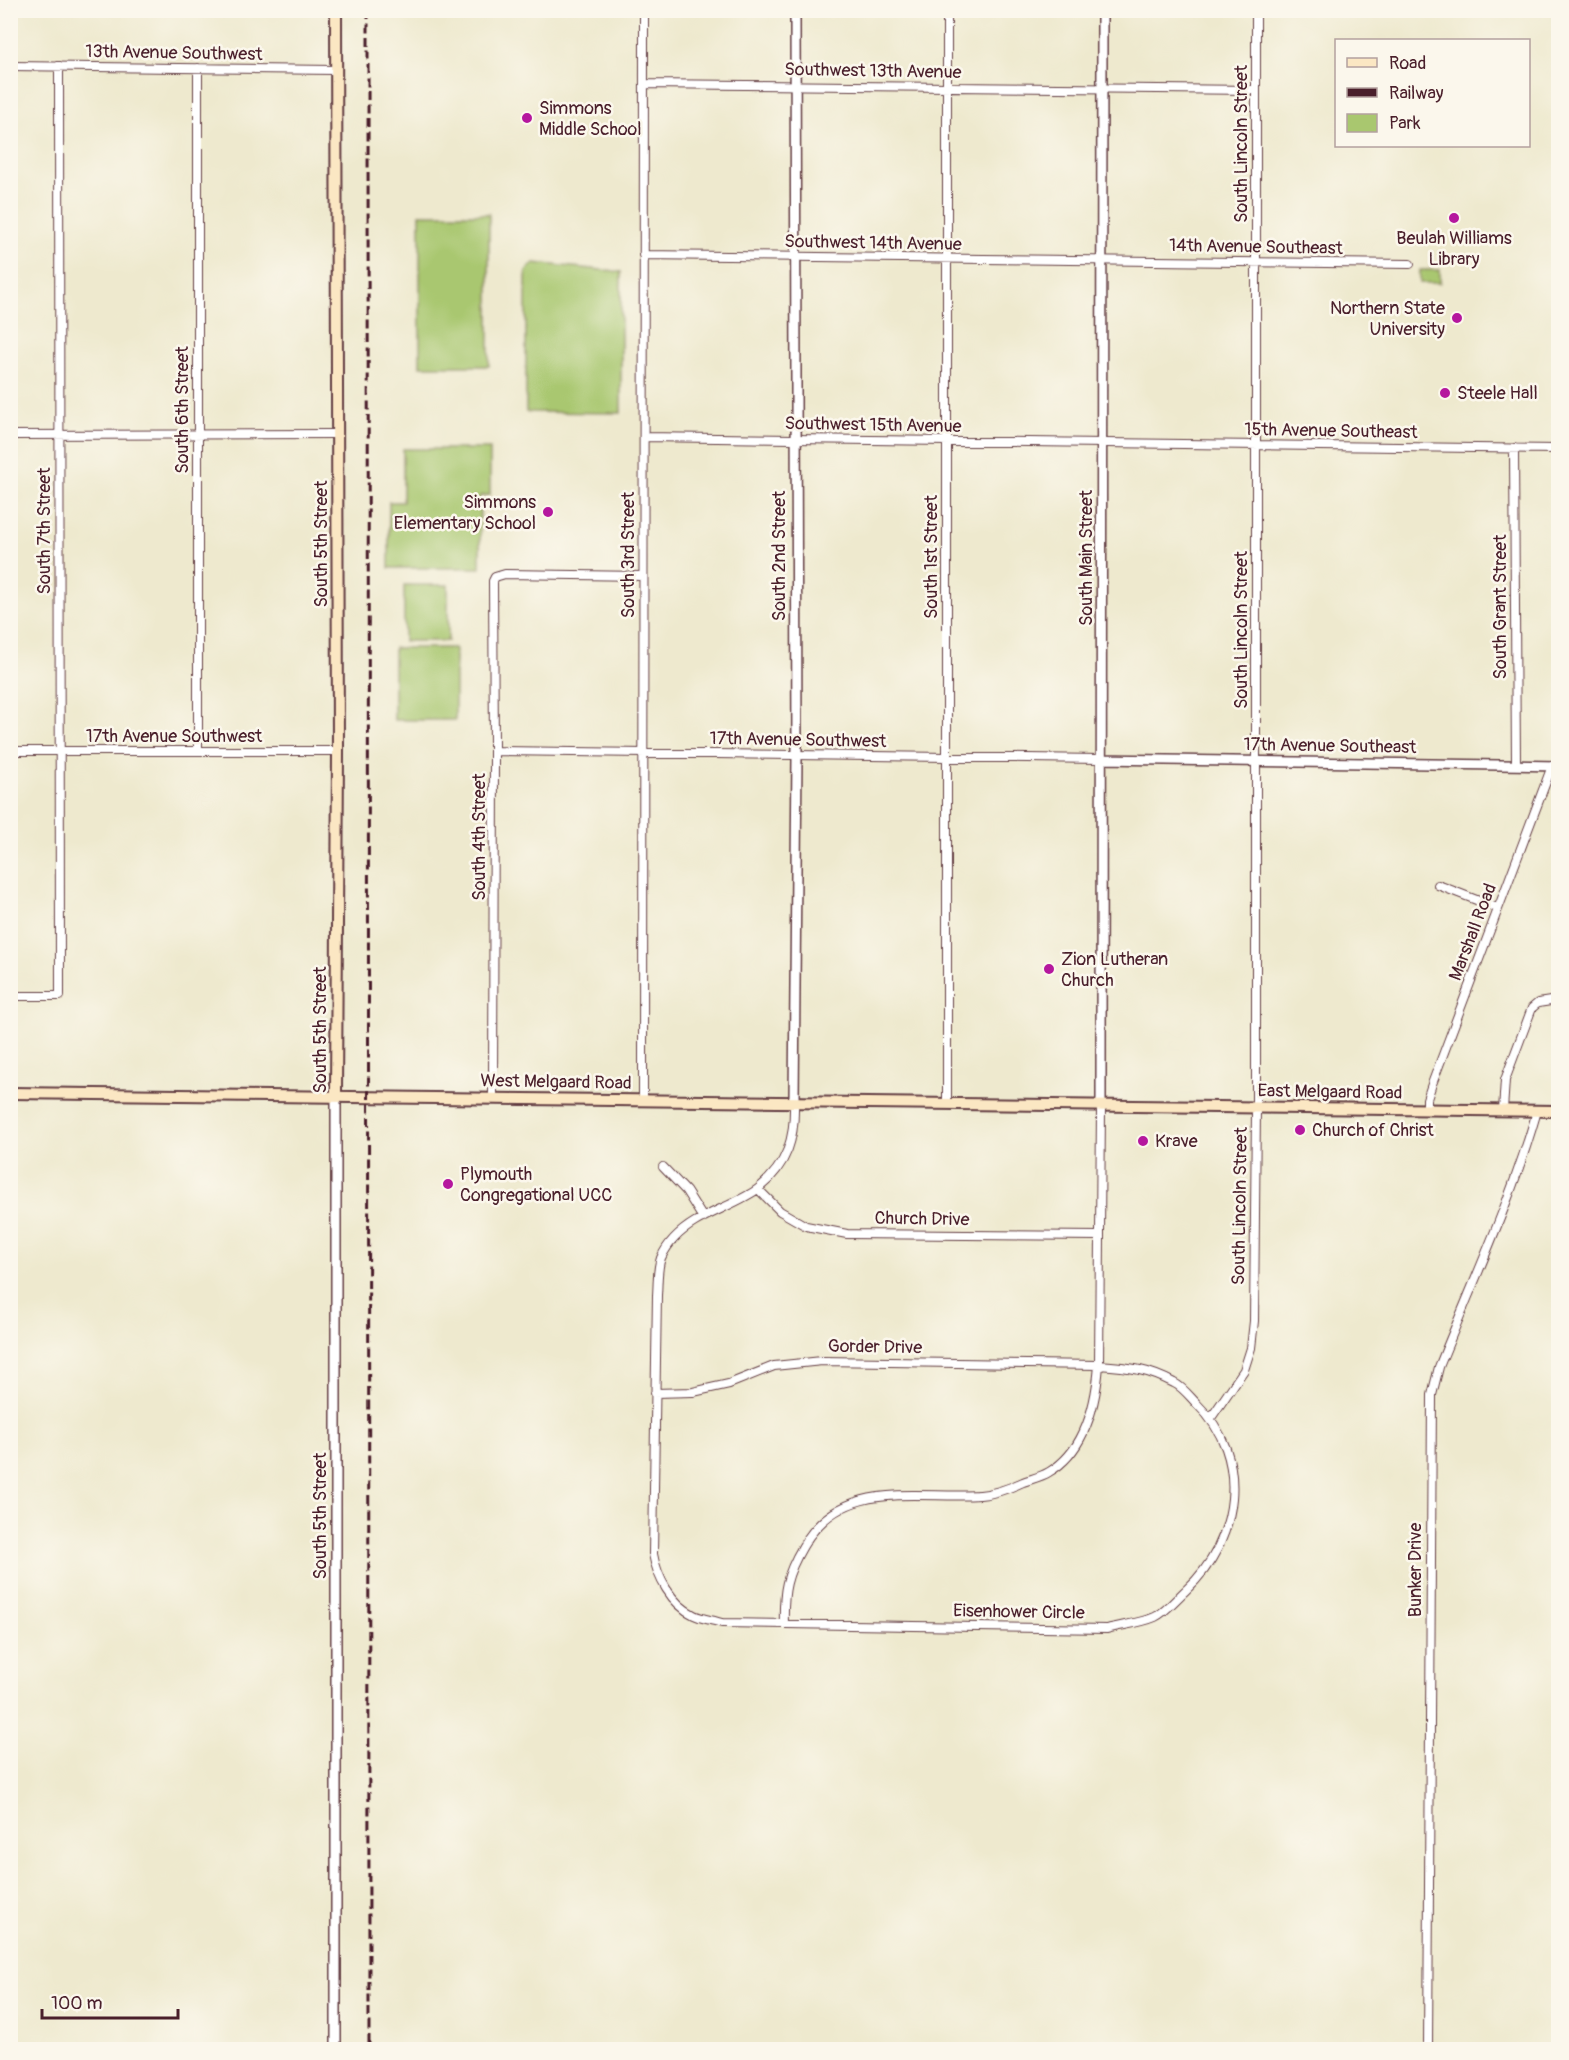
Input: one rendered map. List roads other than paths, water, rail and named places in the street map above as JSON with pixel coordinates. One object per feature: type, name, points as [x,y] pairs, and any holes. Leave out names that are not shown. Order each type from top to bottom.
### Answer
[{"type":"main road","name":"South 5th Street","points":[[336,10],[338,751],[336,1096]]},
{"type":"main road","name":"West Melgaard Road","points":[[10,1093],[1101,1106]]},
{"type":"main road","name":"East Melgaard Road","points":[[1101,1106],[1558,1111]]},
{"type":"street","name":"South 3rd Street","points":[[643,1100],[644,10]]},
{"type":"street","name":"South 2nd Street","points":[[794,1102],[795,10]]},
{"type":"street","name":"South 1st Street","points":[[947,10],[947,1104]]},
{"type":"street","name":"South Main Street","points":[[1101,1106],[1102,10]]},
{"type":"street","name":"South Lincoln Street","points":[[1211,1418],[1244,1370],[1251,1348],[1254,1321],[1256,10]]},
{"type":"street","name":"13th Avenue Southwest","points":[[10,66],[336,70]]},
{"type":"street","name":"South 7th Street","points":[[10,996],[60,996],[59,66]]},
{"type":"street","name":"South 6th Street","points":[[198,68],[198,751]]},
{"type":"street","name":"Southwest 13th Avenue","points":[[644,84],[1256,90]]},
{"type":"street","name":"Southwest 14th Avenue","points":[[643,255],[1102,260]]},
{"type":"street","name":"14th Avenue Southeast","points":[[1102,260],[1410,264]]},
{"type":"street","points":[[10,435],[337,434]]},
{"type":"street","name":"Southwest 15th Avenue","points":[[644,437],[1102,442]]},
{"type":"street","name":"15th Avenue Southeast","points":[[1102,442],[1558,449]]},
{"type":"street","name":"South Grant Street","points":[[1514,448],[1515,765]]},
{"type":"street","name":"South 4th Street","points":[[493,1098],[493,586],[495,577],[505,574],[643,576]]},
{"type":"street","name":"17th Avenue Southwest","points":[[10,751],[338,751]]},
{"type":"street","name":"17th Avenue Southwest","points":[[494,751],[1101,759]]},
{"type":"street","name":"17th Avenue Southeast","points":[[1101,759],[1555,766]]},
{"type":"street","name":"Marshall Road","points":[[1426,1110],[1427,1098],[1497,908],[1555,766]]},
{"type":"street","points":[[1438,885],[1497,908]]},
{"type":"street","points":[[1503,1110],[1505,1080],[1532,1008],[1538,1003],[1557,1000],[1558,997]]},
{"type":"street","name":"South 5th Street","points":[[336,1096],[336,2049]]},
{"type":"street","name":"Eisenhower Circle","points":[[794,1102],[795,1125],[792,1140],[774,1173],[758,1189],[676,1234],[661,1259],[657,1295],[653,1554],[655,1565],[670,1595],[693,1614],[722,1623],[1107,1629],[1156,1617],[1201,1576],[1219,1546],[1232,1505],[1233,1471],[1224,1441],[1211,1418],[1176,1384],[1135,1368],[1099,1365]]},
{"type":"street","points":[[784,1624],[785,1586],[794,1561],[809,1536],[824,1520],[842,1507],[864,1499],[889,1494],[982,1495],[1014,1486],[1049,1472],[1067,1457],[1081,1438],[1091,1412],[1099,1365],[1101,1106]]},
{"type":"street","name":"Bunker Drive","points":[[1428,2049],[1432,1395],[1439,1367],[1512,1193],[1537,1111]]},
{"type":"street","points":[[663,1167],[686,1191],[703,1218]]},
{"type":"street","name":"Church Drive","points":[[758,1189],[780,1210],[806,1226],[847,1234],[1100,1236]]},
{"type":"street","name":"Gorder Drive","points":[[655,1393],[693,1392],[729,1384],[774,1366],[822,1361],[1099,1365]]},
{"type":"railway","points":[[368,10],[369,2050]]},
{"type":"place","name":"Simmons Middle School","points":[[527,118]]},
{"type":"place","name":"Beulah Williams Library","points":[[1454,218]]},
{"type":"place","name":"Northern State University","points":[[1457,318]]},
{"type":"place","name":"Steele Hall","points":[[1445,393]]},
{"type":"place","name":"Simmons Elementary School","points":[[548,512]]},
{"type":"place","name":"Zion Lutheran Church","points":[[1049,969]]},
{"type":"place","name":"Church of Christ","points":[[1300,1130]]},
{"type":"place","name":"Krave","points":[[1143,1141]]},
{"type":"place","name":"Plymouth Congregational UCC","points":[[448,1184]]}]
